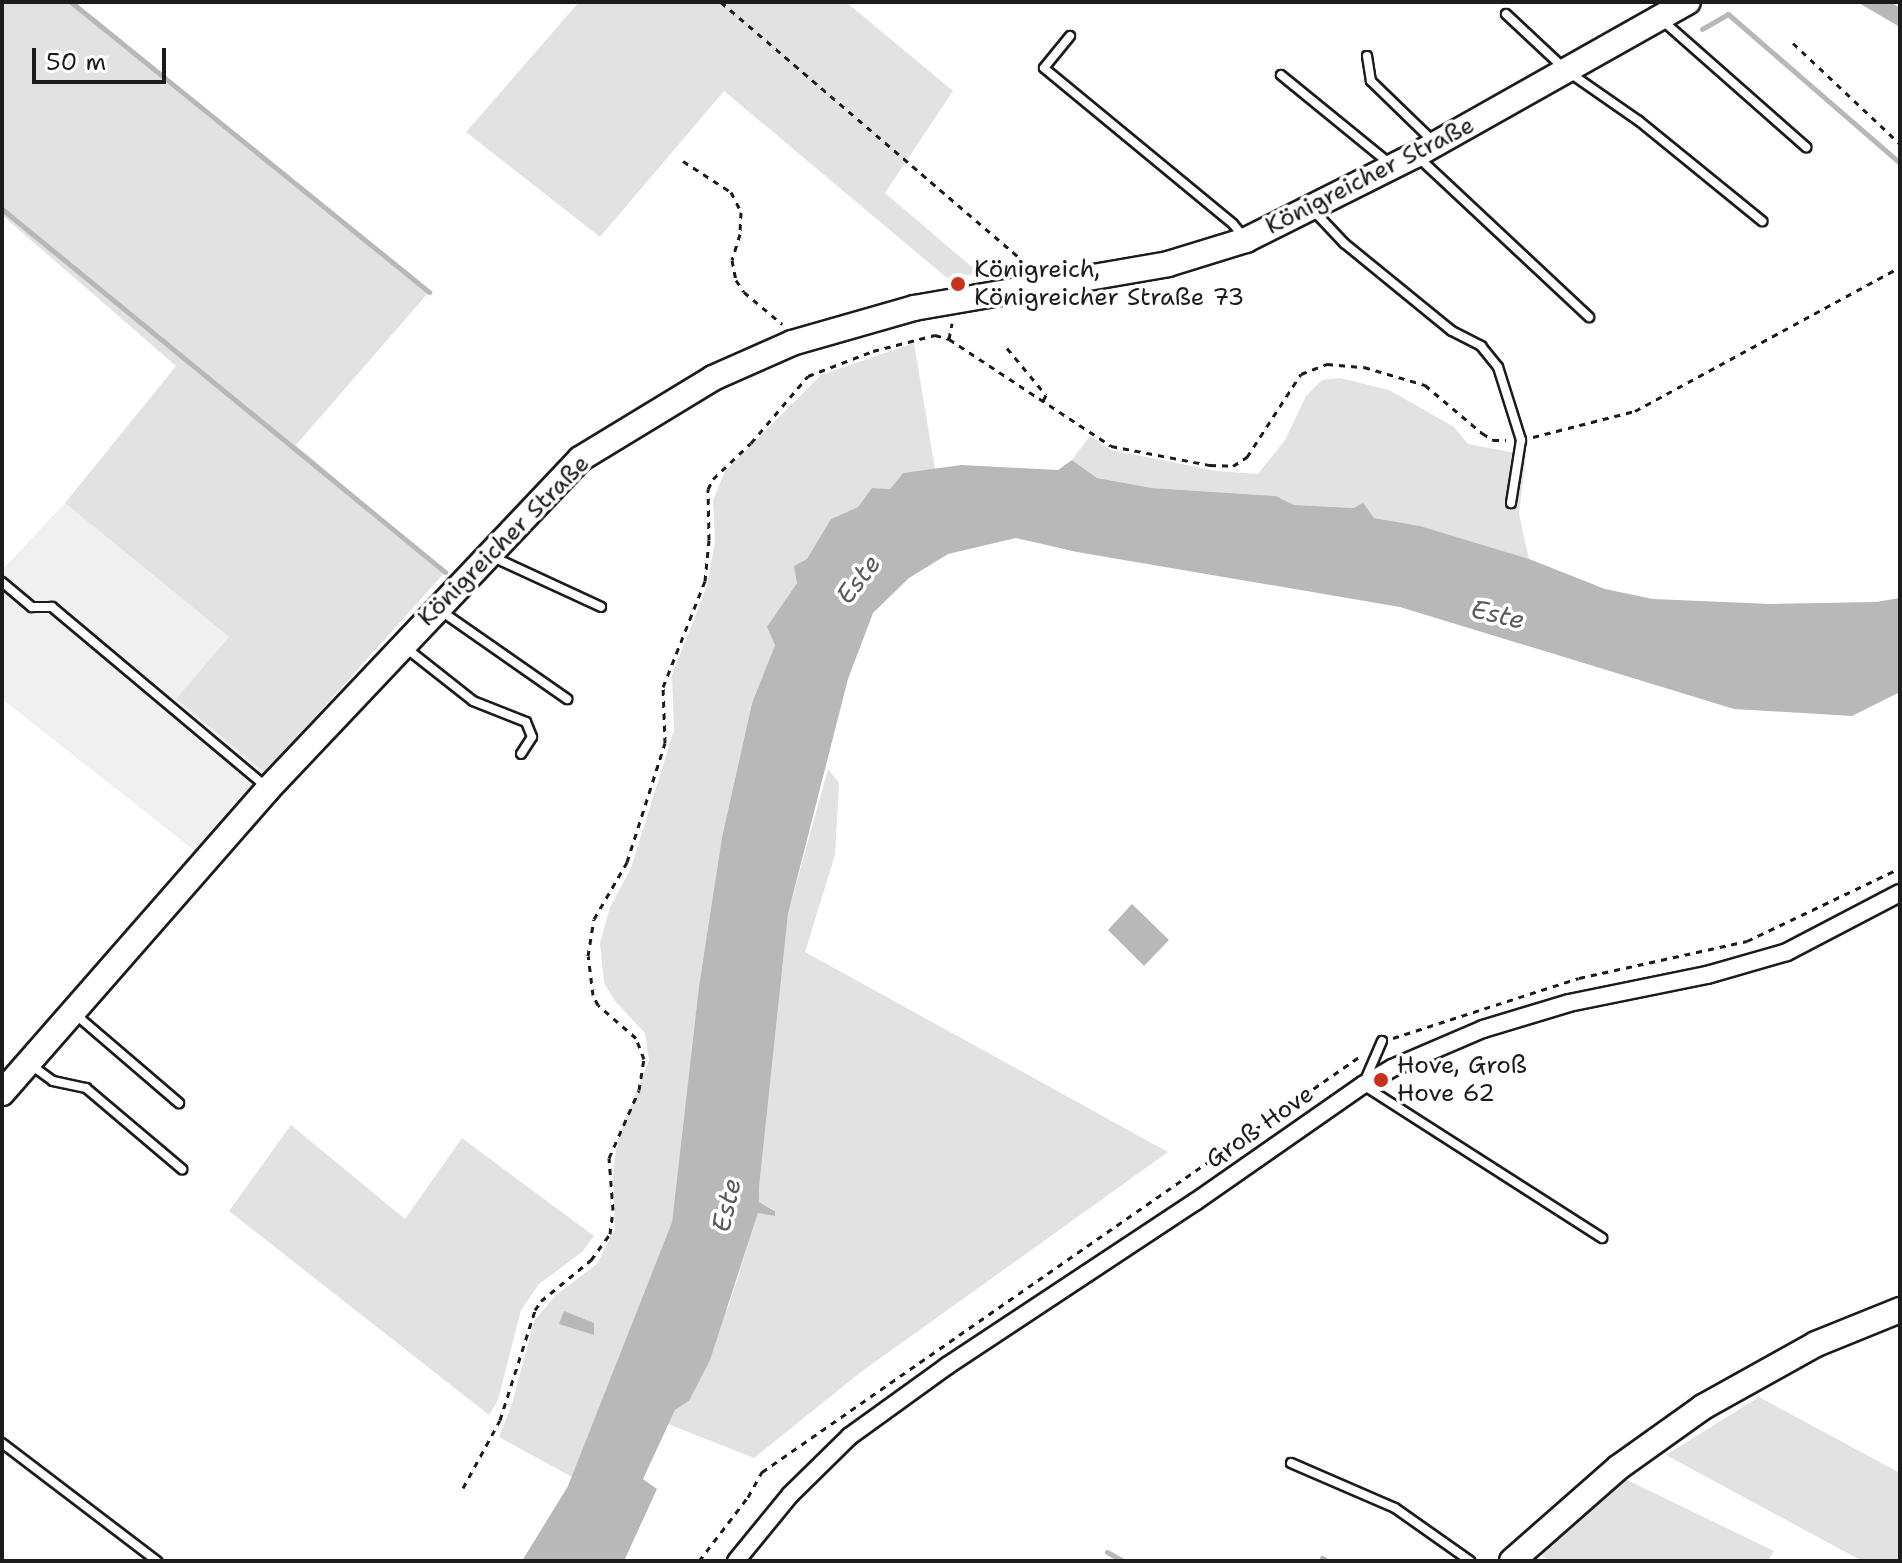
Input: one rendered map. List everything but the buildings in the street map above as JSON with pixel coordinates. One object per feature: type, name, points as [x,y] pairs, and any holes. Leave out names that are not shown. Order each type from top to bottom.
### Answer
[{"type":"street","name":"Königreicher Straße","points":[[2,1093],[31,1064],[268,789],[580,459],[713,378],[792,343],[914,308],[1168,264],[1246,240],[1426,150],[1688,2]]},
{"type":"street","name":"Groß Hove","points":[[736,1561],[790,1495],[850,1436],[947,1366],[1392,1068],[1483,1029],[1569,1003],[1707,975],[1787,952],[1900,893]]},
{"type":"street","points":[[1512,1561],[1619,1467],[1703,1407],[1816,1344],[1900,1310]]},
{"type":"lane","points":[[1506,14],[1567,71],[1639,121],[1762,221]]},
{"type":"lane","points":[[1660,18],[1806,147]]},
{"type":"lane","points":[[1070,36],[1044,68],[1233,224],[1246,240]]},
{"type":"lane","points":[[1367,56],[1371,81],[1426,150],[1589,317]]},
{"type":"lane","points":[[1281,75],[1393,167]]},
{"type":"lane","points":[[1312,209],[1344,243],[1452,331],[1481,346],[1498,367],[1521,440],[1511,503]]},
{"type":"lane","points":[[488,555],[601,607]]},
{"type":"lane","points":[[2,582],[32,607],[52,607],[268,789]]},
{"type":"lane","points":[[437,609],[567,699]]},
{"type":"lane","points":[[403,645],[473,701],[526,722],[532,737],[521,754]]},
{"type":"lane","points":[[75,1013],[179,1103]]},
{"type":"lane","points":[[1382,1041],[1363,1085],[1602,1238]]},
{"type":"lane","points":[[31,1064],[53,1081],[86,1088],[182,1169]]},
{"type":"lane","points":[[2,1443],[157,1561]]},
{"type":"lane","points":[[1291,1463],[1395,1508],[1470,1561]]},
{"type":"path","points":[[721,2],[1019,257],[1030,288]]},
{"type":"path","points":[[1793,43],[1900,144]]},
{"type":"path","points":[[683,161],[731,192],[741,212],[740,234],[732,260],[736,280],[744,292],[783,325],[792,343]]},
{"type":"path","points":[[463,1488],[500,1420],[535,1310],[591,1260],[610,1234],[613,1210],[609,1158],[639,1090],[644,1059],[636,1038],[598,1005],[593,995],[588,971],[591,935],[603,901],[627,862],[665,743],[663,687],[705,581],[709,540],[707,499],[713,479],[751,443],[808,376],[873,351],[935,335],[949,339],[1111,446],[1210,465],[1233,466],[1247,457],[1301,374],[1327,364],[1364,367],[1425,385],[1493,440],[1521,440],[1635,411],[1900,267]]},
{"type":"path","points":[[1007,348],[1046,395],[1043,402]]},
{"type":"path","points":[[699,1561],[748,1497],[762,1472]]},
{"type":"shaded area","points":[[2,2],[71,2],[429,292],[296,445],[445,572],[265,773],[176,699],[229,637],[65,503],[176,366],[2,215]]},
{"type":"shaded area","points":[[579,2],[846,2],[953,91],[885,193],[979,273],[947,278],[724,91],[600,237],[466,132]]},
{"type":"shaded area","points":[[914,343],[935,469],[903,473],[890,489],[872,488],[858,507],[831,519],[797,583],[768,627],[775,645],[752,703],[722,837],[699,986],[672,1222],[572,1477],[499,1437],[512,1404],[534,1321],[556,1295],[597,1264],[615,1229],[613,1177],[617,1141],[649,1060],[645,1033],[615,1001],[604,983],[600,943],[610,907],[631,868],[674,730],[672,675],[707,586],[715,541],[713,500],[725,471],[821,375]]},
{"type":"shaded area","points":[[1340,378],[1389,390],[1454,427],[1468,444],[1526,455],[1519,514],[1529,559],[1420,526],[1374,518],[1354,508],[1294,505],[1276,496],[1152,488],[1097,478],[1072,460],[1090,436],[1111,450],[1217,471],[1258,474],[1285,440],[1306,396],[1322,380]]},
{"type":"shaded area","points":[[65,503],[230,638],[176,699],[265,773],[199,854],[2,699],[2,570]]},
{"type":"shaded area","points":[[828,769],[839,783],[835,855],[805,952],[1168,1152],[861,1372],[754,1458],[668,1424],[675,1410],[689,1401],[730,1302],[758,1212],[774,1216],[775,1210],[759,1202],[759,1188],[788,914]]},
{"type":"shaded area","points":[[291,1125],[405,1219],[462,1138],[594,1236],[582,1252],[539,1284],[521,1310],[498,1400],[489,1415],[229,1211]]},
{"type":"shaded area","points":[[1759,1397],[1900,1473],[1900,1561],[1862,1561],[1666,1455]]},
{"type":"shaded area","points":[[1623,1478],[1774,1551],[1768,1561],[1551,1561],[1539,1554]]},
{"type":"water","points":[[1857,2],[1890,2],[1900,8],[1900,27]]},
{"type":"water","name":"Este","points":[[1072,460],[1097,478],[1152,488],[1276,496],[1294,505],[1354,508],[1363,503],[1374,518],[1420,526],[1529,559],[1605,589],[1653,599],[1771,604],[1876,602],[1900,598],[1900,692],[1852,716],[1734,709],[1400,607],[1077,552],[1016,538],[948,554],[909,578],[873,613],[848,679],[788,914],[759,1188],[759,1202],[775,1211],[775,1216],[758,1213],[710,1360],[689,1401],[675,1410],[643,1479],[657,1489],[624,1561],[522,1561],[568,1486],[672,1222],[699,986],[722,837],[752,703],[775,645],[767,627],[797,583],[794,566],[807,559],[831,519],[858,507],[872,488],[890,489],[903,473],[961,465],[1058,470]]},
{"type":"water","points":[[1132,904],[1169,940],[1144,966],[1108,930]]},
{"type":"water","points":[[564,1311],[594,1323],[594,1335],[559,1324]]},
{"type":"waterway","points":[[71,2],[429,292]]},
{"type":"waterway","points":[[1702,29],[1728,14],[1900,163]]},
{"type":"waterway","points":[[2,209],[445,572]]},
{"type":"waterway","points":[[1107,1552],[1123,1561]]},
{"type":"waterway","points":[[1322,1558],[1327,1561]]},
{"type":"place","name":"Königreich, Königreicher Straße 73","points":[[958,284]]},
{"type":"place","name":"Hove, Groß Hove 62","points":[[1381,1080]]}]
